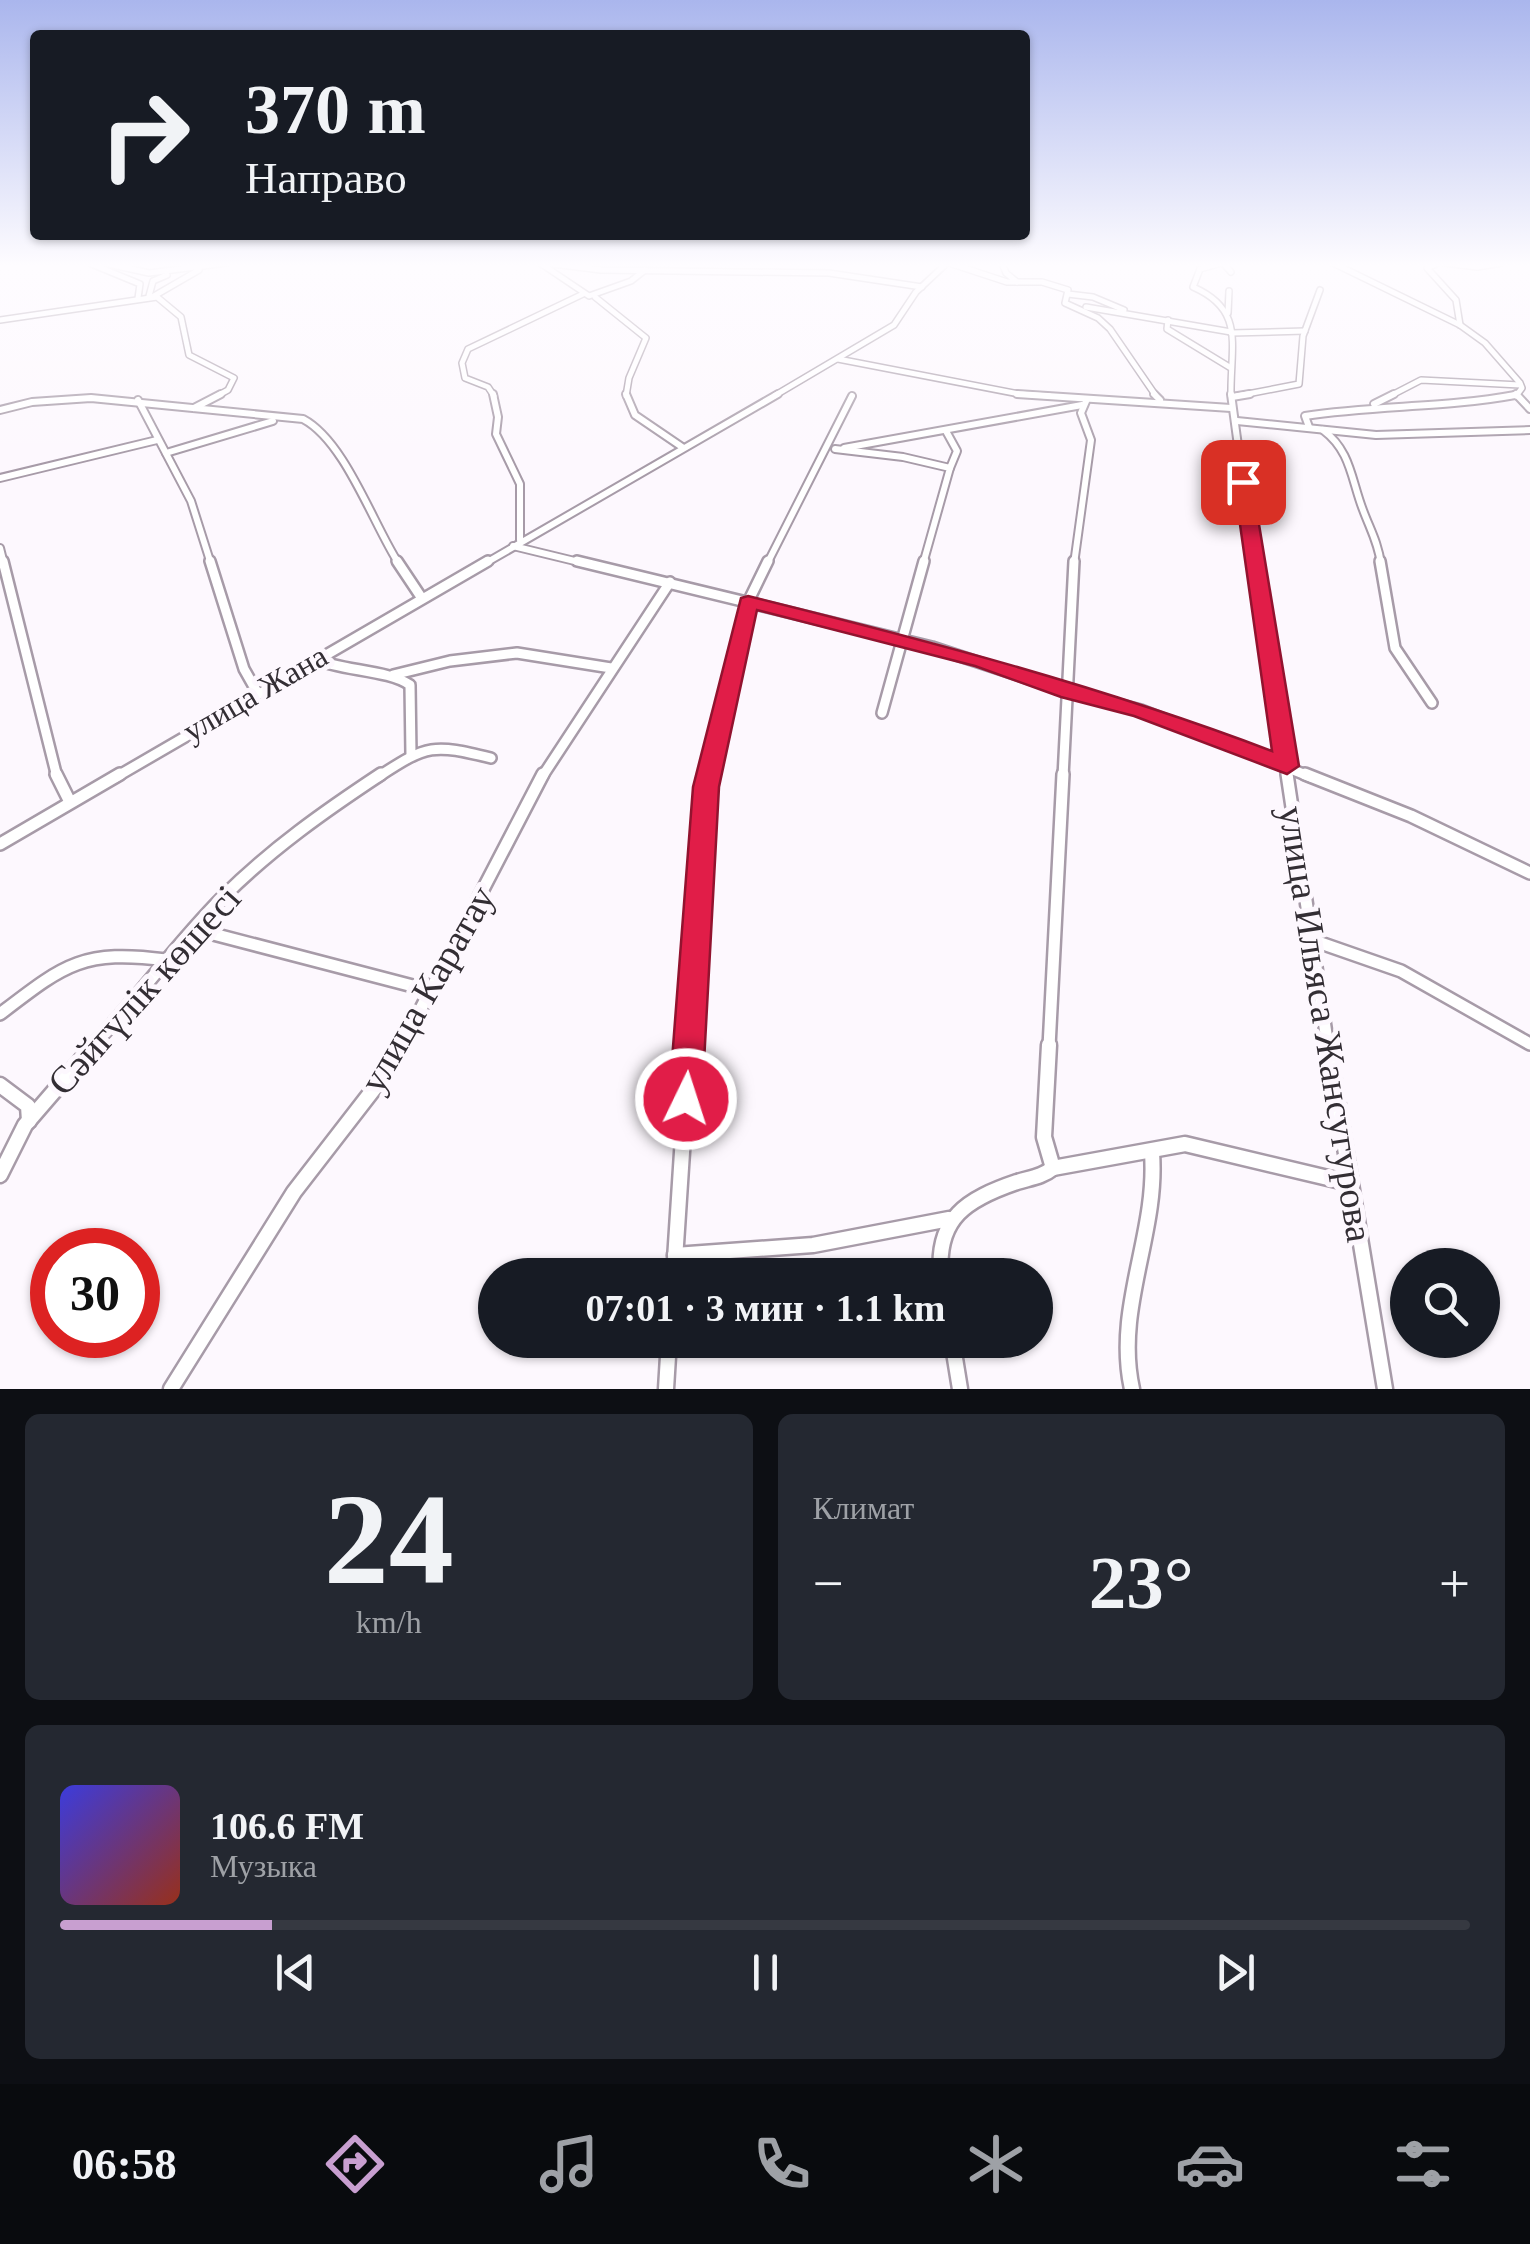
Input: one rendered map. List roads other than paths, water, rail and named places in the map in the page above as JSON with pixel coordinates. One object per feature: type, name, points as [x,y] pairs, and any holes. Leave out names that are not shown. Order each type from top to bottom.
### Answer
[{"type":"street","points":[[183,328],[189,355],[234,378],[228,390],[194,408]]},
{"type":"street","points":[[516,328],[468,349],[462,363],[465,378],[490,388],[498,421],[496,434],[520,480],[516,543],[982,661],[1069,692],[1141,710],[1411,816],[1530,873]]},
{"type":"street","points":[[636,328],[646,338],[642,356],[628,382],[629,407],[643,423],[682,447]]},
{"type":"street","name":"улица Жана","points":[[0,844],[888,328]]},
{"type":"street","points":[[1108,328],[1130,365],[1162,402]]},
{"type":"street","points":[[1167,328],[1207,357],[1231,368]]},
{"type":"street","points":[[1209,328],[1231,332],[1305,331]]},
{"type":"street","points":[[1230,328],[1231,408],[1238,421],[1395,435],[1462,430],[1518,434],[1530,430]]},
{"type":"street","points":[[1232,398],[1295,386],[1303,362],[1306,328]]},
{"type":"street","points":[[1464,328],[1485,343],[1520,385]]},
{"type":"street","points":[[837,359],[995,390],[1085,402],[1162,402],[1231,408]]},
{"type":"street","points":[[1367,406],[1421,380],[1520,385]]},
{"type":"street","points":[[1515,395],[1520,385]]},
{"type":"street","points":[[0,410],[76,395],[232,415],[286,417],[313,424],[350,482],[362,492],[379,531],[421,597]]},
{"type":"street","points":[[1309,427],[1302,419],[1305,416],[1367,406],[1460,406],[1515,395]]},
{"type":"street","points":[[1515,395],[1530,409]]},
{"type":"street","points":[[675,1258],[706,787],[748,602],[852,396]]},
{"type":"street","points":[[138,400],[191,501],[244,669],[257,692]]},
{"type":"street","points":[[835,449],[1085,402]]},
{"type":"street","points":[[1053,1168],[1044,1137],[1075,544],[1091,440],[1081,413],[1085,402]]},
{"type":"street","points":[[166,453],[286,417]]},
{"type":"street","name":"улица Ильяса Жансугурова","points":[[1238,421],[1251,542],[1349,1184],[1385,1389]]},
{"type":"street","points":[[1323,430],[1332,435],[1349,458],[1364,515],[1376,531],[1382,600],[1393,642],[1411,680],[1432,704]]},
{"type":"street","points":[[882,712],[956,451],[946,431]]},
{"type":"street","points":[[0,478],[157,440]]},
{"type":"street","points":[[824,448],[904,457],[950,470]]},
{"type":"street","points":[[0,548],[52,760],[70,802]]},
{"type":"street","name":"улица Каратау","points":[[170,1389],[294,1192],[390,1068],[549,762],[670,582]]},
{"type":"street","points":[[314,659],[344,670],[393,674],[450,661],[517,653],[611,668]]},
{"type":"street","points":[[393,674],[410,685],[411,755],[444,748],[491,758]]},
{"type":"street","name":"Сәйгүлік көшесі","points":[[0,1174],[28,1121],[67,1072],[132,1006],[166,960],[224,896],[308,822],[411,755]]},
{"type":"street","points":[[194,929],[432,990]]},
{"type":"street","points":[[1312,940],[1387,962],[1432,984],[1530,1044]]},
{"type":"street","points":[[0,1014],[75,961],[92,955],[118,952],[166,960]]},
{"type":"street","points":[[0,1085],[28,1106],[28,1121]]},
{"type":"street","points":[[937,1258],[949,1219],[960,1209],[1017,1182],[1045,1176],[1053,1168],[1185,1144],[1349,1184]]},
{"type":"street","points":[[1132,1389],[1123,1338],[1153,1203],[1156,1177],[1152,1153]]},
{"type":"street","points":[[675,1255],[789,1249],[895,1234],[949,1219]]},
{"type":"street","points":[[666,1389],[669,1358]]},
{"type":"street","points":[[955,1358],[960,1389]]}]
